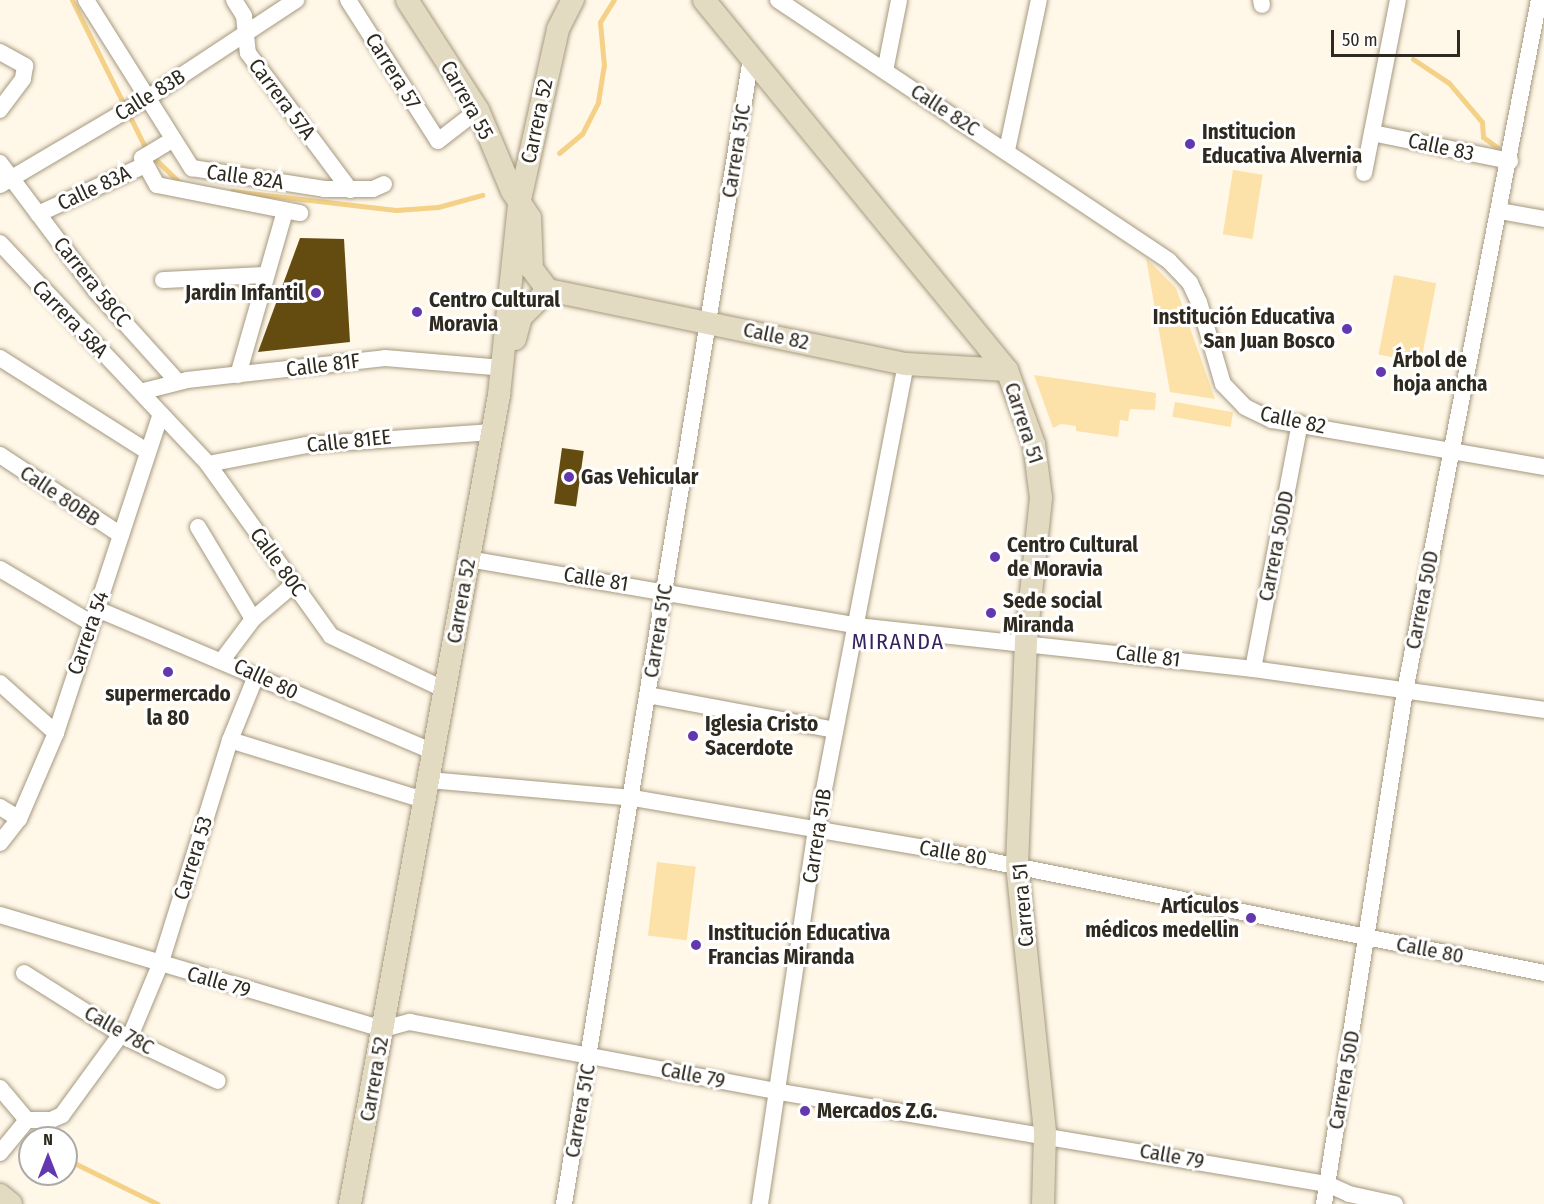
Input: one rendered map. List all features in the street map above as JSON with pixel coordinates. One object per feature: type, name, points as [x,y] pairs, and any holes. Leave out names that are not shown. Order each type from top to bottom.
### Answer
[{"type":"street","name":"Calle 82A","points":[[86,0],[145,89],[146,99],[172,140],[197,170],[350,190],[384,184]]},
{"type":"street","name":"Carrera 57A","points":[[234,0],[244,16],[244,34],[248,53],[350,190]]},
{"type":"street","name":"Calle 83B","points":[[6,182],[146,99],[296,0]]},
{"type":"street","name":"Carrera 57","points":[[348,0],[438,141],[478,110]]},
{"type":"street","name":"Carrera 55","points":[[407,0],[478,110],[519,204]]},
{"type":"street","name":"Carrera 52","points":[[352,1202],[503,368],[519,204],[558,29],[573,0]]},
{"type":"street","name":"Carrera 51","points":[[704,0],[1007,370],[1024,411],[1040,472],[1038,542],[1026,641],[1017,865],[1045,1133],[1042,1204]]},
{"type":"street","name":"Calle 82C","points":[[778,0],[1111,220]]},
{"type":"street","points":[[885,71],[899,0]]},
{"type":"street","points":[[1007,150],[1039,0]]},
{"type":"street","points":[[1364,173],[1398,0]]},
{"type":"street","name":"Carrera 50D","points":[[1324,1204],[1368,938],[1405,691],[1450,450],[1510,161],[1539,0]]},
{"type":"street","points":[[0,52],[25,66],[23,79],[0,110]]},
{"type":"street","name":"Carrera 51C","points":[[564,1204],[633,798],[705,320],[751,58]]},
{"type":"street","points":[[494,148],[513,150],[535,132]]},
{"type":"street","name":"Calle 83","points":[[1372,133],[1510,161]]},
{"type":"street","name":"Calle 83A","points":[[38,214],[147,157],[172,140]]},
{"type":"street","name":"Calle 82A","points":[[147,157],[162,188],[292,212],[266,274]]},
{"type":"street","name":"Carrera 58CC","points":[[0,163],[6,182],[38,214],[96,291],[178,382]]},
{"type":"street","points":[[503,368],[510,357],[521,317],[548,290],[534,276],[531,225],[519,204]]},
{"type":"street","points":[[1500,211],[1544,219]]},
{"type":"street","name":"Calle 82","points":[[1111,220],[1169,261],[1190,283],[1206,321],[1217,373],[1231,396],[1255,413],[1544,467]]},
{"type":"street","name":"Carrera 58A","points":[[0,243],[84,337],[144,391]]},
{"type":"street","points":[[163,280],[266,274],[238,375]]},
{"type":"street","name":"Calle 82","points":[[548,290],[705,320],[906,364],[1007,370]]},
{"type":"street","points":[[0,358],[148,452]]},
{"type":"street","name":"Calle 81F","points":[[144,391],[178,382],[385,358],[503,368]]},
{"type":"street","name":"Carrera 51B","points":[[760,1204],[780,1092],[816,831],[858,626],[906,364]]},
{"type":"street","name":"Calle 80C","points":[[144,391],[160,416],[208,464],[293,585],[335,640],[445,690]]},
{"type":"street","name":"Carrera 54","points":[[0,843],[19,819],[56,733],[160,416]]},
{"type":"street","name":"Carrera 50DD","points":[[1253,669],[1300,423]]},
{"type":"street","name":"Calle 81EE","points":[[208,464],[307,445],[492,432]]},
{"type":"street","name":"Calle 80BB","points":[[0,455],[121,536]]},
{"type":"street","points":[[198,528],[253,619]]},
{"type":"street","name":"Calle 81","points":[[468,559],[665,591],[858,626],[1026,641],[1253,669],[1544,710]]},
{"type":"street","name":"Calle 80","points":[[0,569],[94,616],[223,659],[256,676],[434,752]]},
{"type":"street","points":[[223,659],[253,619],[293,585]]},
{"type":"street","name":"Carrera 53","points":[[27,1120],[51,1120],[62,1115],[125,1036],[160,965],[230,740],[256,676]]},
{"type":"street","points":[[2,690],[56,733]]},
{"type":"street","points":[[648,695],[836,730]]},
{"type":"street","name":"Calle 80","points":[[230,740],[426,790],[633,798],[1017,865],[1544,973]]},
{"type":"street","points":[[0,807],[19,819]]},
{"type":"street","name":"Calle 79","points":[[0,915],[160,965],[383,1029],[410,1022],[780,1092],[1045,1133],[1327,1184],[1348,1194],[1395,1204]]},
{"type":"street","name":"Calle 78C","points":[[24,973],[125,1036],[218,1081]]},
{"type":"street","points":[[0,1088],[27,1120],[0,1153]]},
{"type":"street","points":[[0,1195],[11,1204]]},
{"type":"shaded area","points":[[1233,170],[1263,175],[1252,239],[1223,234]]},
{"type":"shaded area","points":[[1146,258],[1176,288],[1215,399],[1170,392]]},
{"type":"shaded area","points":[[1394,275],[1436,283],[1421,363],[1379,355]]},
{"type":"shaded area","points":[[1034,375],[1156,393],[1155,410],[1130,409],[1128,421],[1120,420],[1118,437],[1076,431],[1076,426],[1061,424],[1053,428]]},
{"type":"shaded area","points":[[1175,402],[1233,412],[1230,427],[1172,417]]},
{"type":"shaded area","points":[[657,862],[696,867],[687,940],[648,935]]},
{"type":"building","points":[[300,238],[344,239],[350,342],[258,352]]},
{"type":"building","name":"Gas Vehicular","points":[[562,448],[584,451],[576,507],[554,503]]},
{"type":"waterway","points":[[72,0],[147,151],[181,184]]},
{"type":"waterway","points":[[559,153],[582,134],[598,102],[604,66],[600,22],[614,0]]},
{"type":"waterway","points":[[1413,59],[1449,83],[1482,122],[1483,137],[1497,147]]},
{"type":"waterway","points":[[232,191],[396,210],[438,207],[482,195]]},
{"type":"waterway","points":[[78,1165],[158,1204]]},
{"type":"place","name":"Institucion Educativa Alvernia","points":[[1190,144]]},
{"type":"place","name":"Jardin Infantil","points":[[316,293]]},
{"type":"place","name":"Centro Cultural Moravia","points":[[417,312]]},
{"type":"place","name":"Institución Educativa San Juan Bosco","points":[[1347,329]]},
{"type":"place","name":"Árbol de hoja ancha","points":[[1381,372]]},
{"type":"place","name":"Gas Vehicular","points":[[569,477]]},
{"type":"place","name":"Centro Cultural de Moravia","points":[[995,557]]},
{"type":"place","name":"Sede social Miranda","points":[[991,613]]},
{"type":"place","name":"supermercado la 80","points":[[168,672]]},
{"type":"place","name":"Iglesia Cristo Sacerdote","points":[[693,736]]},
{"type":"place","name":"Artículos médicos medellin","points":[[1251,918]]},
{"type":"place","name":"Institución Educativa Francias Miranda","points":[[696,945]]},
{"type":"place","name":"Mercados Z.G.","points":[[805,1111]]},
{"type":"district","name":"MIRANDA","points":[[898,642]]}]
